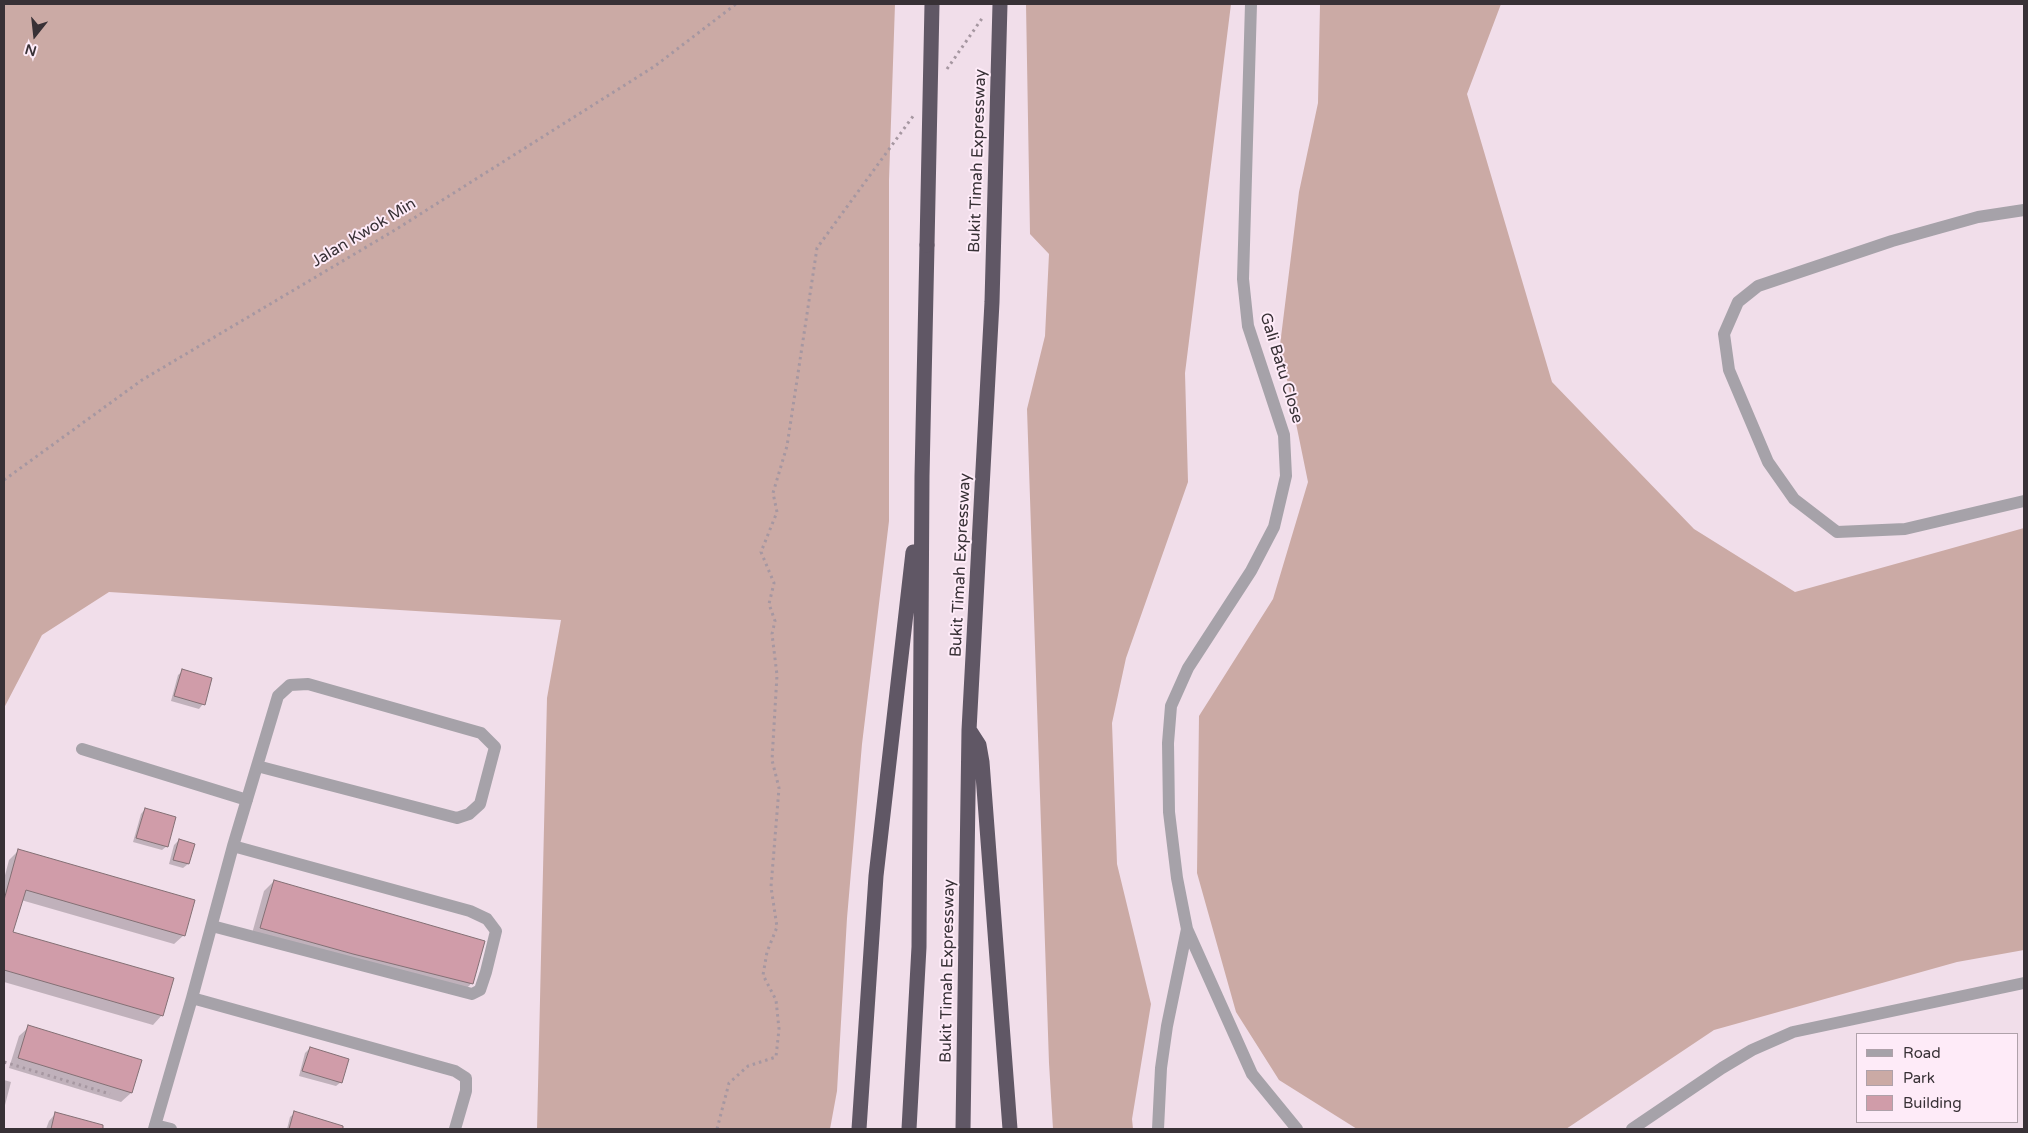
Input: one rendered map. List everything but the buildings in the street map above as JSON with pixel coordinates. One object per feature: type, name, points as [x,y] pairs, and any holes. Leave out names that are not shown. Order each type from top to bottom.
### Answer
[{"type":"highway","name":"Bukit Timah Expressway","points":[[909,1129],[919,947],[922,476],[932,4]]},
{"type":"highway","name":"Bukit Timah Expressway","points":[[963,1129],[970,730],[992,302],[1000,4]]},
{"type":"highway","points":[[859,1129],[876,876],[922,476]]},
{"type":"highway","points":[[970,730],[979,745],[982,762],[1010,1129]]},
{"type":"street","name":"Gali Batu Close","points":[[1188,929],[1177,878],[1169,812],[1168,743],[1172,706],[1188,668],[1250,571],[1274,527],[1286,476],[1284,435],[1248,326],[1243,279],[1251,4]]},
{"type":"street","points":[[2024,210],[1978,216],[1902,238],[1758,286],[1738,302],[1724,334],[1729,370],[1768,462],[1794,499],[1837,532],[1905,528],[2024,501]]},
{"type":"street","points":[[171,1129],[154,1127],[247,800],[257,766],[278,696],[290,685],[308,684],[482,733],[495,747],[480,804],[470,814],[457,818],[257,766]]},
{"type":"street","points":[[82,749],[247,800]]},
{"type":"street","points":[[212,926],[472,994],[480,990],[486,972],[496,931],[487,919],[470,911],[234,846]]},
{"type":"street","points":[[1158,1129],[1161,1068],[1167,1026],[1188,929]]},
{"type":"street","points":[[1188,929],[1252,1074],[1297,1129]]},
{"type":"street","points":[[1632,1129],[1722,1068],[1752,1050],[1793,1032],[2024,983]]},
{"type":"street","points":[[192,998],[456,1070],[466,1078],[466,1091],[455,1129]]},
{"type":"path","name":"Jalan Kwok Min","points":[[4,480],[142,380],[395,230],[638,77],[736,4]]},
{"type":"path","points":[[941,76],[987,12]]},
{"type":"path","points":[[717,1129],[729,1083],[748,1066],[776,1057],[779,1029],[776,1000],[763,974],[766,952],[777,927],[771,887],[779,788],[772,760],[778,675],[772,634],[776,621],[769,604],[774,584],[761,552],[777,512],[773,494],[787,446],[817,248],[919,108]]},
{"type":"path","points":[[4,1062],[110,1094]]},
{"type":"green space","points":[[4,4],[895,4],[889,180],[889,521],[862,744],[847,918],[837,1091],[830,1129],[537,1129],[547,698],[561,620],[109,592],[42,635],[4,708]]},
{"type":"green space","points":[[1026,4],[1231,4],[1185,373],[1188,482],[1126,658],[1112,723],[1117,864],[1151,1004],[1132,1119],[1133,1129],[1053,1129],[1049,1063],[1027,409],[1045,336],[1049,254],[1030,234]]},
{"type":"green space","points":[[1320,4],[1501,4],[1467,94],[1552,382],[1694,529],[1795,592],[2024,528],[2024,950],[1957,962],[1714,1030],[1566,1129],[1357,1129],[1279,1080],[1236,1012],[1197,873],[1199,716],[1273,599],[1308,482],[1280,345],[1299,192],[1318,103]]}]
